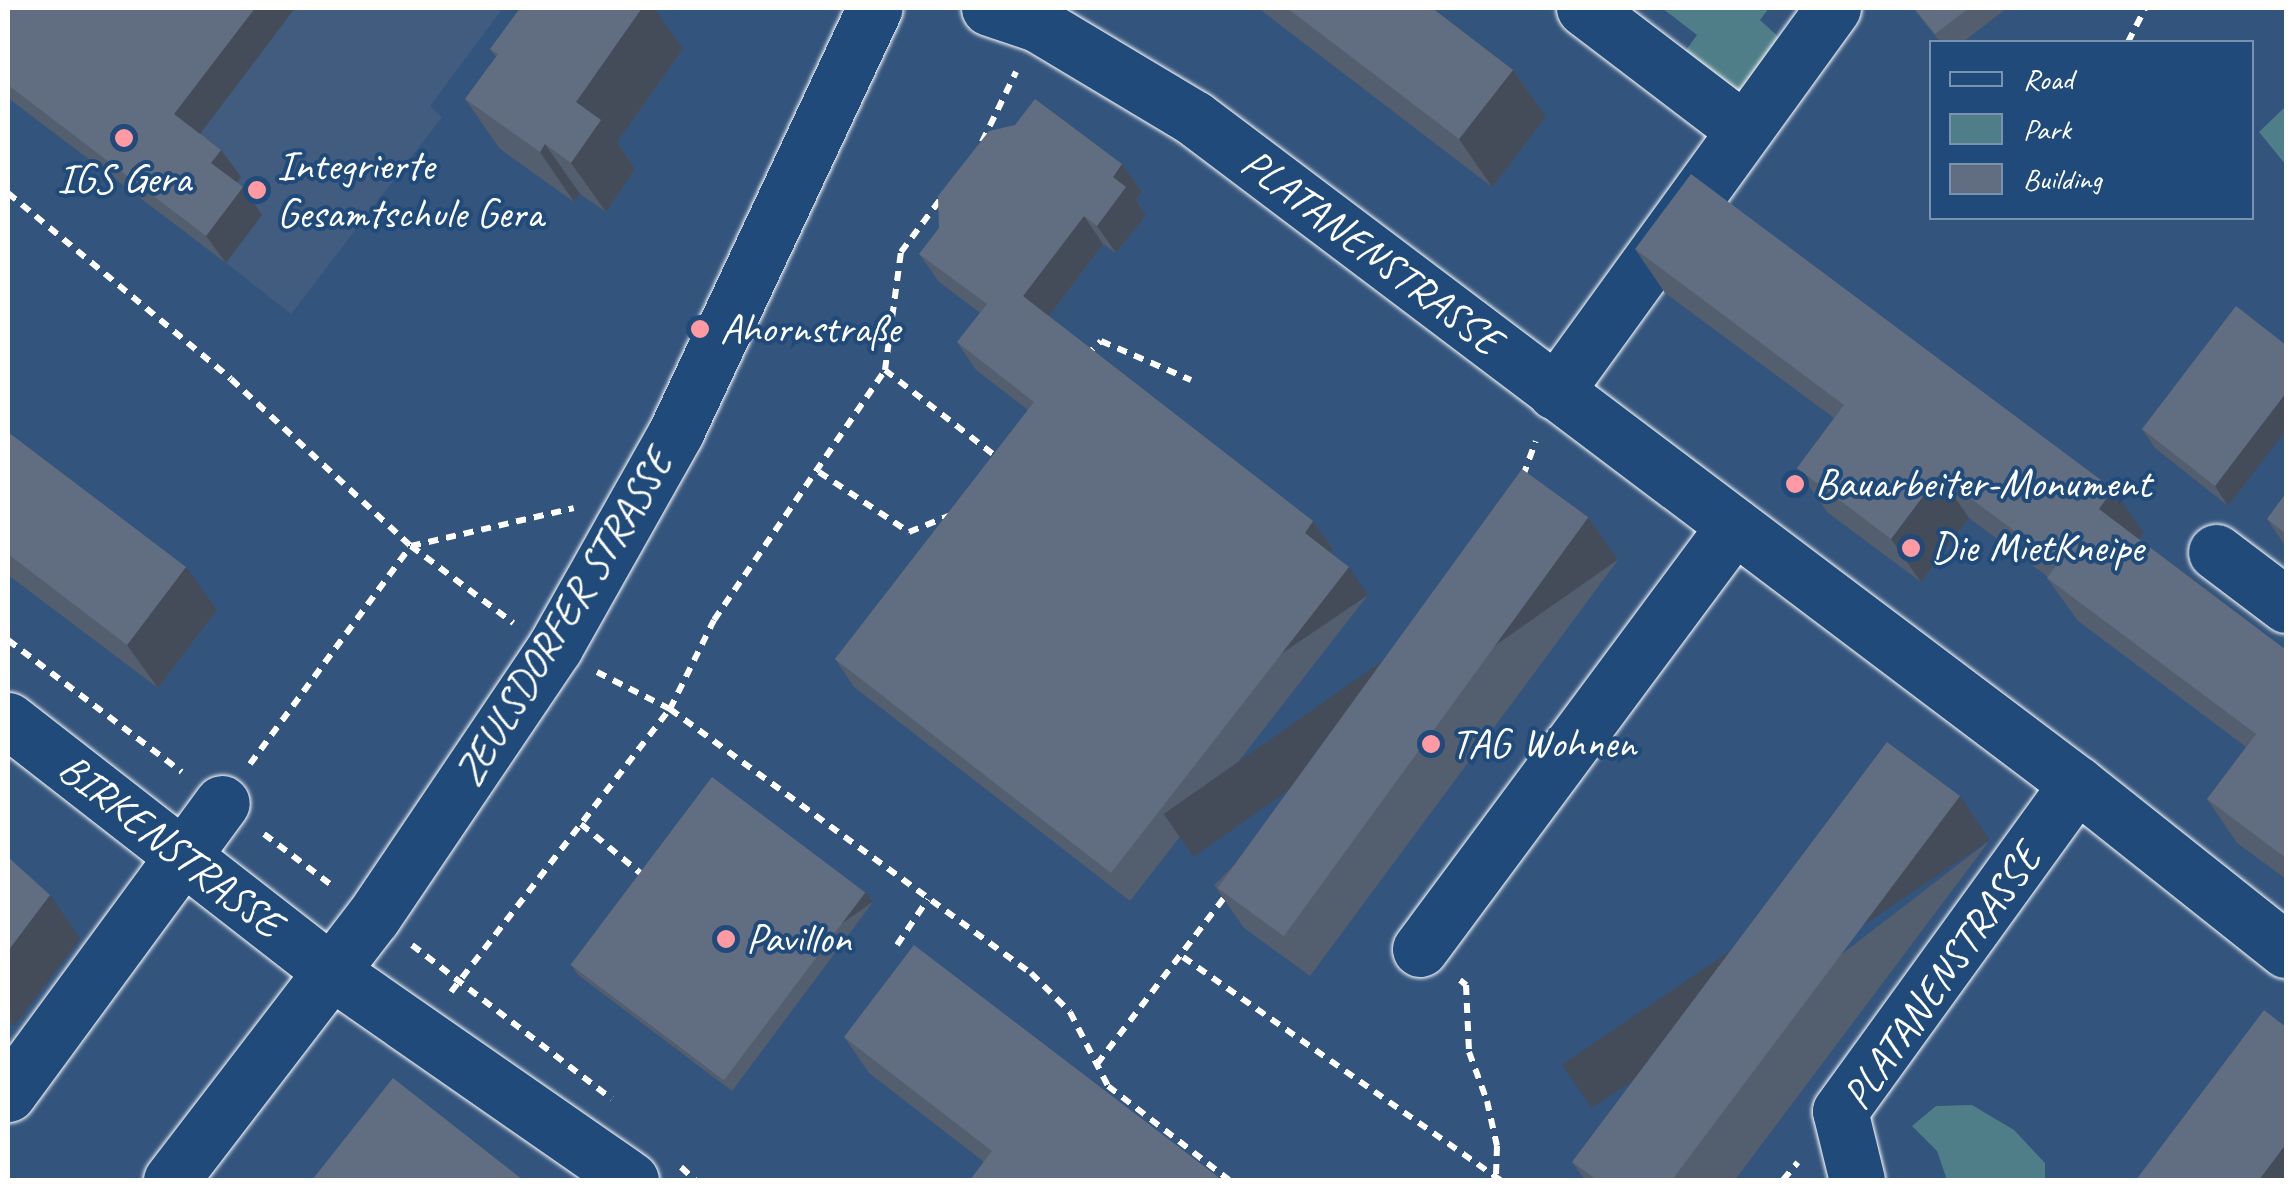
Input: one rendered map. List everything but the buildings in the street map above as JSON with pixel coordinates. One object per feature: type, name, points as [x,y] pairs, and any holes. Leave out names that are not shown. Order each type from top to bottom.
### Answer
[{"type":"street","name":"ZEULSDORFER STRASSE","points":[[172,1180],[332,972],[502,731],[555,647],[676,432],[875,8]]},
{"type":"street","points":[[1584,8],[1744,130]]},
{"type":"street","points":[[1555,392],[1832,8]]},
{"type":"street","name":"PLATANENSTRASSE","points":[[1013,16],[1194,118],[2077,784],[2286,950]]},
{"type":"street","points":[[1420,948],[1734,526]]},
{"type":"street","points":[[2216,552],[2286,606]]},
{"type":"street","name":"BIRKENSTRASSE","points":[[8,720],[184,853],[332,972],[631,1180]]},
{"type":"street","name":"PLATANENSTRASSE","points":[[1857,1180],[1840,1111],[2077,784]]},
{"type":"street","points":[[8,1094],[222,802]]},
{"type":"path","points":[[2129,40],[2145,8]]},
{"type":"path","points":[[981,143],[1013,16]]},
{"type":"path","points":[[422,1037],[459,979],[670,709],[714,620],[819,472],[884,370],[902,252],[947,190]]},
{"type":"path","points":[[8,193],[231,380],[411,546],[502,616],[670,709],[1032,973],[1070,1012],[1108,1086],[1229,1180]]},
{"type":"path","points":[[1078,365],[1101,341],[1190,380]]},
{"type":"path","points":[[884,370],[1003,462],[994,473]]},
{"type":"path","points":[[1512,491],[1524,475],[1555,392]]},
{"type":"path","points":[[819,472],[908,532],[965,509]]},
{"type":"path","points":[[222,802],[411,546],[576,507]]},
{"type":"path","points":[[581,824],[649,880]]},
{"type":"path","points":[[1098,1064],[1183,957],[1228,892]]},
{"type":"path","points":[[897,945],[928,899]]},
{"type":"path","points":[[1420,948],[1466,985],[1468,1052],[1488,1101],[1497,1146],[1498,1179]]},
{"type":"path","points":[[1183,957],[1498,1179]]},
{"type":"shaded area","name":"Integrierte Gesamtschule Gera","points":[[8,8],[503,8],[430,106],[442,117],[291,314],[226,263]]},
{"type":"green space","points":[[1662,8],[1769,8],[1760,20],[1782,40],[1740,96],[1681,57],[1697,35]]},
{"type":"green space","points":[[2286,106],[2286,165],[2259,132]]},
{"type":"green space","points":[[1972,1105],[2014,1130],[2045,1163],[2045,1180],[1947,1180],[1937,1151],[1912,1126],[1936,1106]]},
{"type":"place","name":"IGS Gera","points":[[124,138]]},
{"type":"place","name":"Integrierte Gesamtschule Gera","points":[[257,190]]},
{"type":"place","name":"Ahornstraße","points":[[700,329]]},
{"type":"place","name":"Bauarbeiter-Monument","points":[[1795,484]]},
{"type":"place","name":"Die MietKneipe","points":[[1911,548]]},
{"type":"place","name":"TAG Wohnen","points":[[1431,744]]},
{"type":"place","name":"Pavillon","points":[[726,939]]}]
